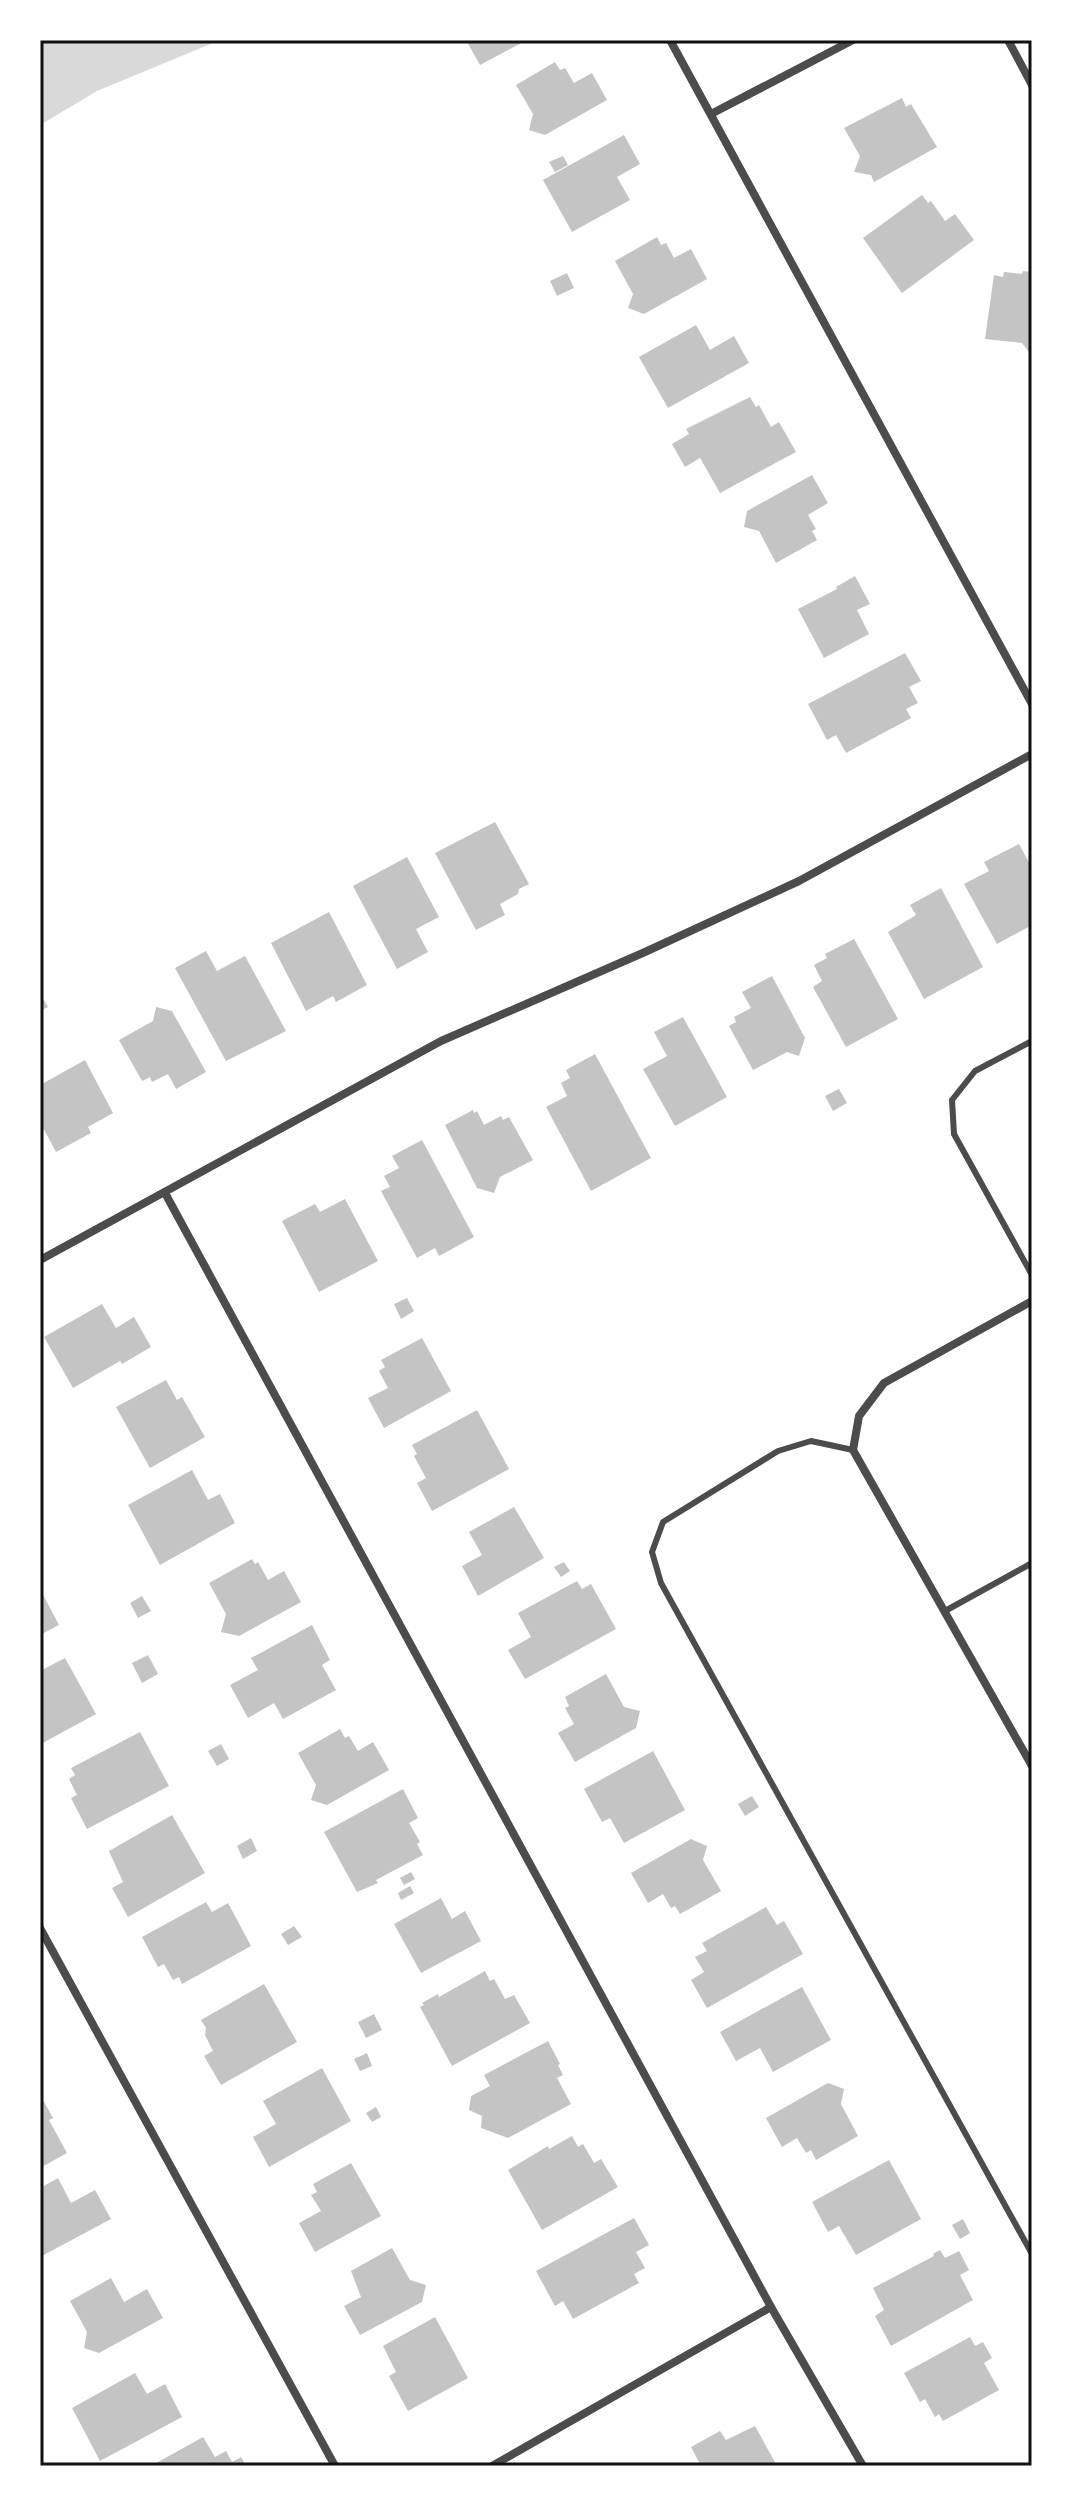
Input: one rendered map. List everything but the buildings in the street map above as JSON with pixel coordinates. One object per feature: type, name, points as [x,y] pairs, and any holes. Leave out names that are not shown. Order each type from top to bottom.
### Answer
[{"type":"street","points":[[670,40],[1032,704]]},
{"type":"street","points":[[711,114],[853,40]]},
{"type":"street","points":[[1008,40],[1032,85]]},
{"type":"street","points":[[40,1260],[441,1041],[799,881],[1032,754]]},
{"type":"street","points":[[165,1193],[771,2307],[863,2466]]},
{"type":"street","points":[[1032,1301],[884,1383],[859,1416],[853,1450],[1032,1766]]},
{"type":"street","points":[[40,1928],[335,2466]]},
{"type":"street","points":[[492,2466],[771,2307]]},
{"type":"lane","points":[[1032,1041],[975,1071],[952,1100],[954,1134],[1032,1275]]},
{"type":"lane","points":[[853,1450],[811,1441],[778,1451],[663,1522],[652,1552],[661,1583],[1032,2254]]},
{"type":"lane","points":[[945,1611],[1032,1563]]},
{"type":"shaded area","points":[[40,40],[220,40],[97,91],[40,125]]}]
